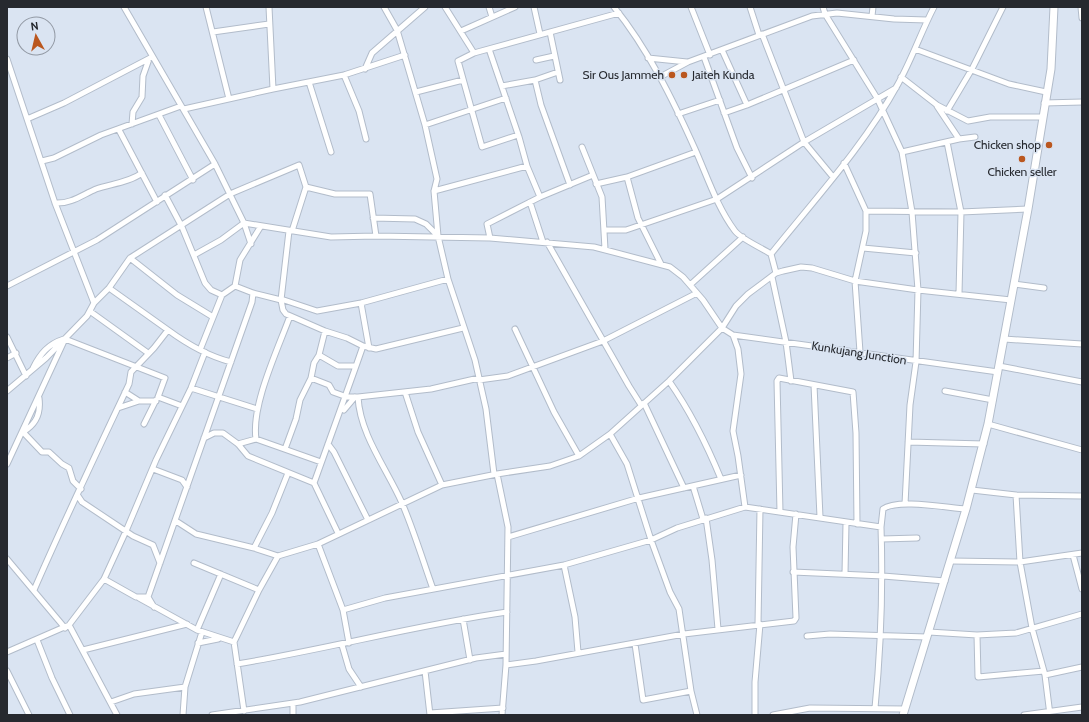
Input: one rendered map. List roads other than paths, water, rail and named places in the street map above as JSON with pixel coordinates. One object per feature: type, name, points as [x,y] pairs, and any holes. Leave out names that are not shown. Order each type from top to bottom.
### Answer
[{"type":"street","points":[[124,7],[151,58],[183,107],[215,164],[244,223],[251,244]]},
{"type":"street","points":[[206,7],[229,99]]},
{"type":"street","points":[[269,7],[273,89]]},
{"type":"street","points":[[384,7],[397,30],[425,125],[437,179],[444,189]]},
{"type":"street","points":[[365,69],[372,53],[425,7]]},
{"type":"street","points":[[445,7],[474,53]]},
{"type":"street","points":[[489,7],[492,17]]},
{"type":"street","points":[[461,32],[515,7]]},
{"type":"street","points":[[534,7],[540,34]]},
{"type":"street","points":[[614,7],[627,22],[660,77],[717,199],[736,232],[771,254]]},
{"type":"street","points":[[691,7],[724,113],[737,148],[752,178]]},
{"type":"street","points":[[750,7],[804,142],[833,177]]},
{"type":"street","points":[[823,7],[825,14],[877,98],[902,152],[912,212],[918,290],[916,362],[910,405],[905,504]]},
{"type":"street","points":[[872,7],[872,16]]},
{"type":"street","points":[[791,380],[771,254],[844,163],[882,111],[896,88],[934,7]]},
{"type":"street","points":[[946,111],[972,69],[1003,7]]},
{"type":"street","points":[[773,715],[810,708],[875,708],[904,712],[951,561],[984,444],[1028,209],[1052,57],[1054,7]]},
{"type":"street","points":[[1081,7],[1082,18]]},
{"type":"street","points":[[518,135],[482,147],[458,61],[474,53],[619,13]]},
{"type":"street","points":[[660,77],[688,62],[707,56],[760,34],[812,16],[825,14],[927,20]]},
{"type":"street","points":[[213,32],[269,24]]},
{"type":"street","points":[[550,32],[560,80]]},
{"type":"street","points":[[915,48],[1009,84],[1046,92]]},
{"type":"street","points":[[489,49],[527,166],[540,198]]},
{"type":"street","points":[[722,50],[747,105]]},
{"type":"street","points":[[42,160],[54,158],[101,136],[147,118],[183,107],[344,75],[405,55]]},
{"type":"street","points":[[536,60],[554,56]]},
{"type":"street","points":[[27,119],[64,103],[151,58]]},
{"type":"street","points":[[132,124],[133,112],[142,97],[143,76],[151,58]]},
{"type":"street","points":[[648,58],[688,62]]},
{"type":"street","points":[[7,60],[42,160],[55,203],[94,303]]},
{"type":"street","points":[[724,113],[784,90],[854,60]]},
{"type":"street","points":[[502,86],[535,80],[558,72]]},
{"type":"street","points":[[344,75],[359,111],[366,139]]},
{"type":"street","points":[[901,77],[936,106],[968,121],[990,117],[1042,117]]},
{"type":"street","points":[[416,92],[463,80]]},
{"type":"street","points":[[535,80],[541,105],[570,185]]},
{"type":"street","points":[[309,82],[331,152]]},
{"type":"street","points":[[605,230],[626,230],[717,199],[752,178],[804,142],[896,88]]},
{"type":"street","points":[[425,125],[506,98]]},
{"type":"street","points":[[678,114],[720,100]]},
{"type":"street","points":[[1044,103],[1082,102]]},
{"type":"street","points":[[936,106],[959,139]]},
{"type":"street","points":[[159,115],[192,180]]},
{"type":"street","points":[[119,130],[157,202]]},
{"type":"street","points":[[902,152],[959,139],[975,137]]},
{"type":"street","points":[[947,142],[961,212],[959,294]]},
{"type":"street","points":[[582,147],[602,197],[605,249]]},
{"type":"street","points":[[596,184],[627,177],[696,152]]},
{"type":"street","points":[[844,163],[866,211],[866,231],[855,281],[860,352]]},
{"type":"street","points":[[7,286],[96,240],[215,164]]},
{"type":"street","points":[[7,391],[46,358],[91,312],[94,303],[109,288],[130,258],[230,194],[300,165],[306,188],[291,231],[281,299],[283,310],[290,316],[325,331],[363,346],[376,349],[464,328]]},
{"type":"street","points":[[434,191],[527,166]]},
{"type":"street","points":[[55,203],[74,200],[94,190],[136,178],[142,173]]},
{"type":"street","points":[[490,238],[487,224],[530,202],[593,175]]},
{"type":"street","points":[[627,177],[641,224],[661,264]]},
{"type":"street","points":[[437,179],[434,191],[438,236],[448,279],[475,360],[486,409],[496,474],[508,527],[506,665],[502,715]]},
{"type":"street","points":[[306,188],[335,194],[370,194],[376,236]]},
{"type":"street","points":[[165,195],[182,226],[205,283],[211,290],[222,296]]},
{"type":"street","points":[[530,202],[545,242],[603,341],[643,404],[684,488]]},
{"type":"street","points":[[866,211],[961,212],[1028,209]]},
{"type":"street","points":[[373,218],[415,219],[426,224],[438,236]]},
{"type":"street","points":[[194,255],[244,223],[331,237],[438,236],[490,238],[594,247],[670,267],[697,293],[722,328]]},
{"type":"street","points":[[7,652],[67,627],[104,579],[166,438],[191,388],[213,318],[222,296],[235,286],[240,260],[261,226]]},
{"type":"street","points":[[690,285],[743,237]]},
{"type":"street","points":[[863,248],[916,253]]},
{"type":"street","points":[[130,258],[177,295],[213,318]]},
{"type":"street","points":[[176,521],[196,534],[254,548],[278,556],[318,544],[442,485],[496,474],[550,466],[579,456],[610,434],[669,381],[722,328],[736,306],[748,294],[774,275],[801,267],[812,268],[855,281],[918,290],[1011,300]]},
{"type":"street","points":[[235,286],[253,293],[281,299],[318,311],[361,303],[448,279]]},
{"type":"street","points":[[1014,284],[1044,288]]},
{"type":"street","points":[[109,288],[185,343],[231,362]]},
{"type":"street","points":[[148,597],[252,302],[253,293]]},
{"type":"street","points":[[311,378],[328,385],[333,392],[356,397],[431,389],[479,379],[508,376],[603,341],[697,293]]},
{"type":"street","points":[[361,303],[369,348]]},
{"type":"street","points":[[91,312],[148,353]]},
{"type":"street","points":[[256,439],[254,427],[257,409],[290,316]]},
{"type":"street","points":[[515,328],[554,412],[579,456]]},
{"type":"street","name":"Kunkujang Junction","points":[[722,328],[734,334],[860,352],[916,362],[999,369],[1082,382]]},
{"type":"street","points":[[34,590],[63,523],[78,496],[129,384],[131,372],[154,348],[168,330]]},
{"type":"street","points":[[285,449],[296,419],[300,400],[311,378],[314,363],[319,355],[325,331]]},
{"type":"street","points":[[734,334],[738,349],[741,374],[733,431],[745,507]]},
{"type":"street","points":[[7,337],[26,376]]},
{"type":"street","points":[[7,464],[24,432],[35,423],[39,415],[39,397],[65,339]]},
{"type":"street","points":[[32,370],[40,354],[55,342],[65,339],[165,378],[157,399],[144,424]]},
{"type":"street","points":[[1004,339],[1082,344]]},
{"type":"street","points":[[338,534],[314,483],[363,346]]},
{"type":"street","points":[[7,358],[16,353]]},
{"type":"street","points":[[319,355],[338,366],[356,366]]},
{"type":"street","points":[[46,358],[53,366]]},
{"type":"street","points":[[780,512],[776,381],[779,378],[853,392],[856,433],[857,524]]},
{"type":"street","points":[[669,381],[693,419],[712,457],[721,480]]},
{"type":"street","points":[[814,385],[820,517]]},
{"type":"street","points":[[191,388],[257,409]]},
{"type":"street","points":[[945,391],[993,400]]},
{"type":"street","points":[[125,392],[139,401]]},
{"type":"street","points":[[405,392],[418,432],[442,485]]},
{"type":"street","points":[[338,419],[356,397]]},
{"type":"street","points":[[356,397],[360,414],[378,458],[402,504],[433,589]]},
{"type":"street","points":[[118,408],[139,401],[157,399],[182,406]]},
{"type":"street","points":[[988,424],[1082,450]]},
{"type":"street","points":[[24,432],[42,452],[49,452],[69,468],[73,481],[81,489]]},
{"type":"street","points":[[204,438],[214,433],[223,433],[238,444],[248,456],[314,483]]},
{"type":"street","points":[[610,434],[627,464],[639,498],[651,540],[670,592],[679,609],[684,634],[691,691],[697,715]]},
{"type":"street","points":[[238,444],[256,439],[321,462]]},
{"type":"street","points":[[908,442],[984,444]]},
{"type":"street","points":[[328,444],[334,452],[368,520]]},
{"type":"street","points":[[153,469],[182,480],[190,479]]},
{"type":"street","points":[[254,548],[272,513],[288,473]]},
{"type":"street","points":[[508,537],[639,498],[741,475]]},
{"type":"street","points":[[182,480],[187,487]]},
{"type":"street","points":[[693,486],[704,519],[712,560],[718,629]]},
{"type":"street","points":[[972,490],[1016,495],[1082,496]]},
{"type":"street","points":[[1016,495],[1020,562],[1032,628],[1045,673],[1050,714]]},
{"type":"street","points":[[78,496],[82,502],[126,531],[153,545],[160,563]]},
{"type":"street","points":[[875,708],[882,636],[883,576],[881,528],[883,509],[887,506],[905,504],[966,509]]},
{"type":"street","points":[[343,610],[386,598],[564,565],[651,540],[676,528],[745,507],[820,517],[881,528]]},
{"type":"street","points":[[755,715],[754,682],[759,624],[760,509]]},
{"type":"street","points":[[506,665],[536,662],[578,652],[635,644],[684,634],[794,620],[796,618],[793,572],[796,514]]},
{"type":"street","points":[[845,574],[846,522]]},
{"type":"street","points":[[882,539],[917,538]]},
{"type":"street","points":[[318,544],[343,610],[349,643]]},
{"type":"street","points":[[951,561],[1020,562],[1082,553]]},
{"type":"street","points":[[1073,555],[1082,589]]},
{"type":"street","points":[[244,711],[234,642],[259,590],[278,556]]},
{"type":"street","points":[[7,559],[67,627],[83,650],[117,715]]},
{"type":"street","points":[[194,563],[259,590]]},
{"type":"street","points":[[564,565],[575,617],[578,652]]},
{"type":"street","points":[[793,572],[883,576],[945,581]]},
{"type":"street","points":[[183,715],[185,687],[189,678],[200,631],[221,574]]},
{"type":"street","points":[[104,579],[200,631],[220,639],[234,642]]},
{"type":"street","points":[[136,597],[148,597]]},
{"type":"street","points":[[148,597],[154,607]]},
{"type":"street","points":[[237,664],[349,643],[462,619],[507,612]]},
{"type":"street","points":[[807,636],[830,634],[882,636],[928,634],[977,636],[1016,633],[1082,614]]},
{"type":"street","points":[[462,619],[470,660]]},
{"type":"street","points":[[83,650],[187,624]]},
{"type":"street","points":[[977,636],[978,677],[1045,673],[1082,667]]},
{"type":"street","points":[[198,644],[220,639]]},
{"type":"street","points":[[37,640],[52,678],[70,715]]},
{"type":"street","points":[[342,644],[349,669],[361,686]]},
{"type":"street","points":[[635,644],[643,700],[691,691]]},
{"type":"street","points":[[212,715],[244,711],[254,712],[470,660],[506,654]]},
{"type":"street","points":[[7,671],[29,715]]},
{"type":"street","points":[[425,671],[430,714],[503,708]]},
{"type":"street","points":[[111,702],[134,694],[185,687]]},
{"type":"street","points":[[293,703],[293,715]]},
{"type":"street","points":[[1024,715],[1050,714],[1082,707]]},
{"type":"place","name":"Sir Ous Jammeh","points":[[672,75]]},
{"type":"place","name":"Jaiteh Kunda","points":[[684,75]]},
{"type":"place","name":"Chicken shop","points":[[1049,145]]},
{"type":"place","name":"Chicken seller","points":[[1022,159]]}]
